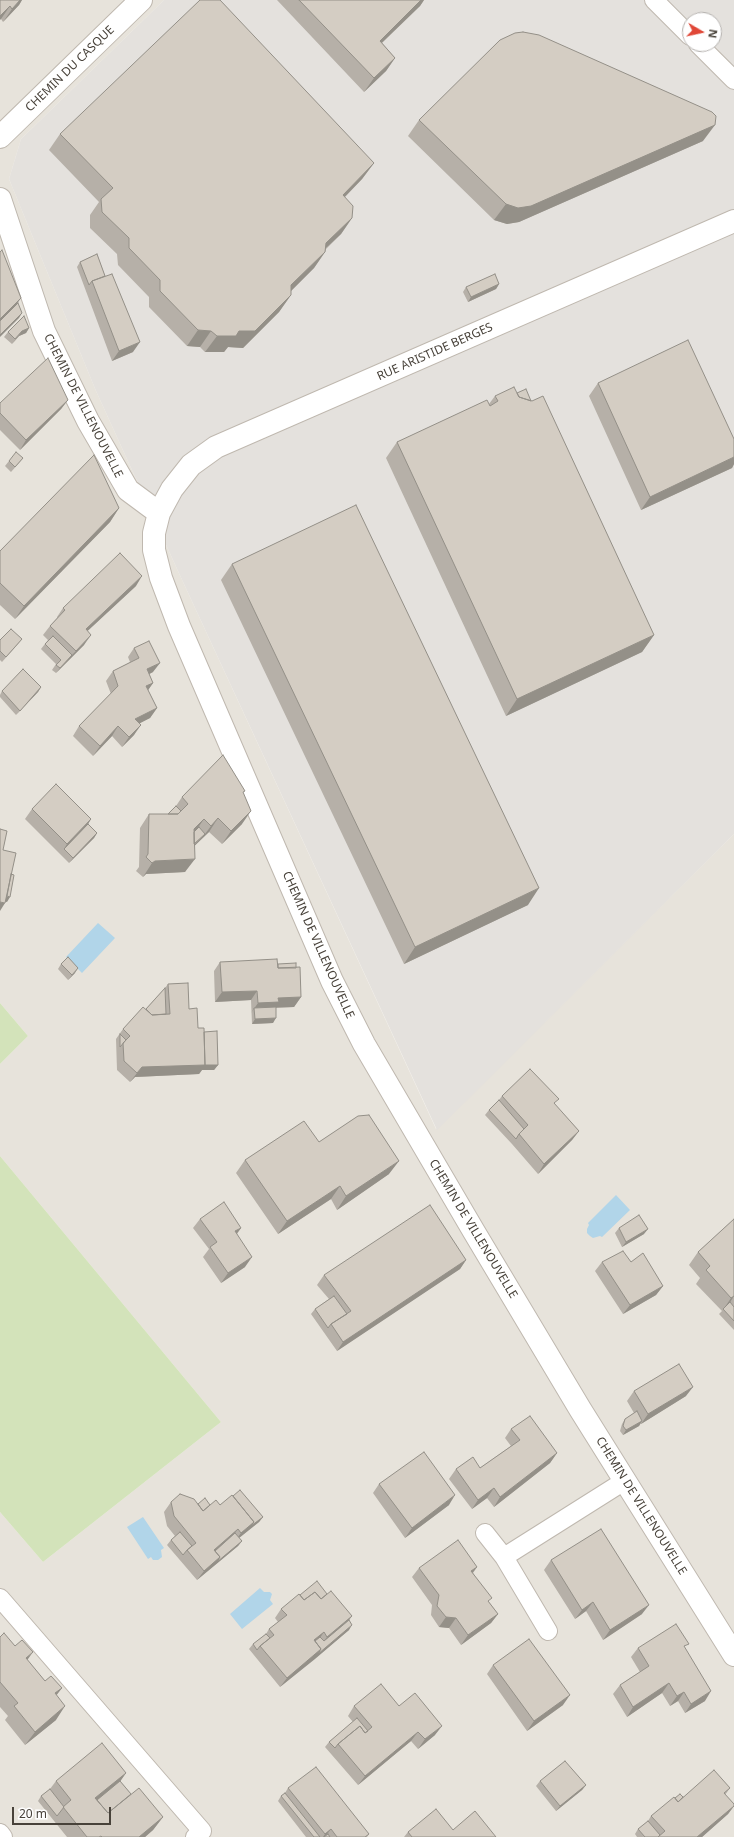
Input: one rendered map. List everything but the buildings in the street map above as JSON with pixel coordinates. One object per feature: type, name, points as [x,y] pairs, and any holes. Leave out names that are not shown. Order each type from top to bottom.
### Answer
[{"type":"street","name":"CHEMIN DU CASQUE","points":[[0,137],[141,0]]},
{"type":"street","name":"CHEMIN DE VILLENOUVELLE","points":[[0,199],[44,332],[88,421],[128,490],[160,513],[154,533],[154,550],[179,626],[332,981],[364,1044],[473,1230],[580,1408],[734,1655]]},
{"type":"street","name":"RUE ARISTIDE BERGES","points":[[160,513],[172,489],[190,465],[216,447],[734,221]]},
{"type":"lane","points":[[654,0],[682,28]]},
{"type":"lane","points":[[706,52],[734,80]]},
{"type":"lane","points":[[504,1557],[626,1480]]},
{"type":"lane","points":[[485,1533],[504,1557],[548,1631]]},
{"type":"lane","points":[[0,1598],[202,1831],[195,1837]]},
{"type":"lane","points":[[0,1833],[3,1837]]},
{"type":"shaded area","points":[[0,0],[164,0],[21,139],[9,179],[96,391],[436,1129],[734,834],[734,1837],[0,1837],[0,1512],[43,1562],[221,1422],[0,1156],[0,1064],[28,1036],[0,1003]]},
{"type":"shaded area","points":[[164,0],[734,0],[734,834],[437,1130],[96,391],[9,179],[21,139]]},
{"type":"green space","points":[[0,1003],[28,1036],[0,1064]]},
{"type":"green space","points":[[0,1156],[221,1422],[43,1562],[0,1512]]},
{"type":"water","points":[[98,923],[115,938],[82,973],[66,957]]},
{"type":"water","points":[[616,1195],[630,1210],[602,1237],[600,1236],[593,1238],[587,1233],[588,1223]]},
{"type":"water","points":[[143,1517],[164,1548],[161,1550],[162,1557],[158,1560],[153,1560],[151,1557],[148,1559],[127,1527]]},
{"type":"water","points":[[260,1588],[264,1592],[270,1592],[272,1594],[270,1600],[273,1604],[242,1629],[230,1614]]}]
